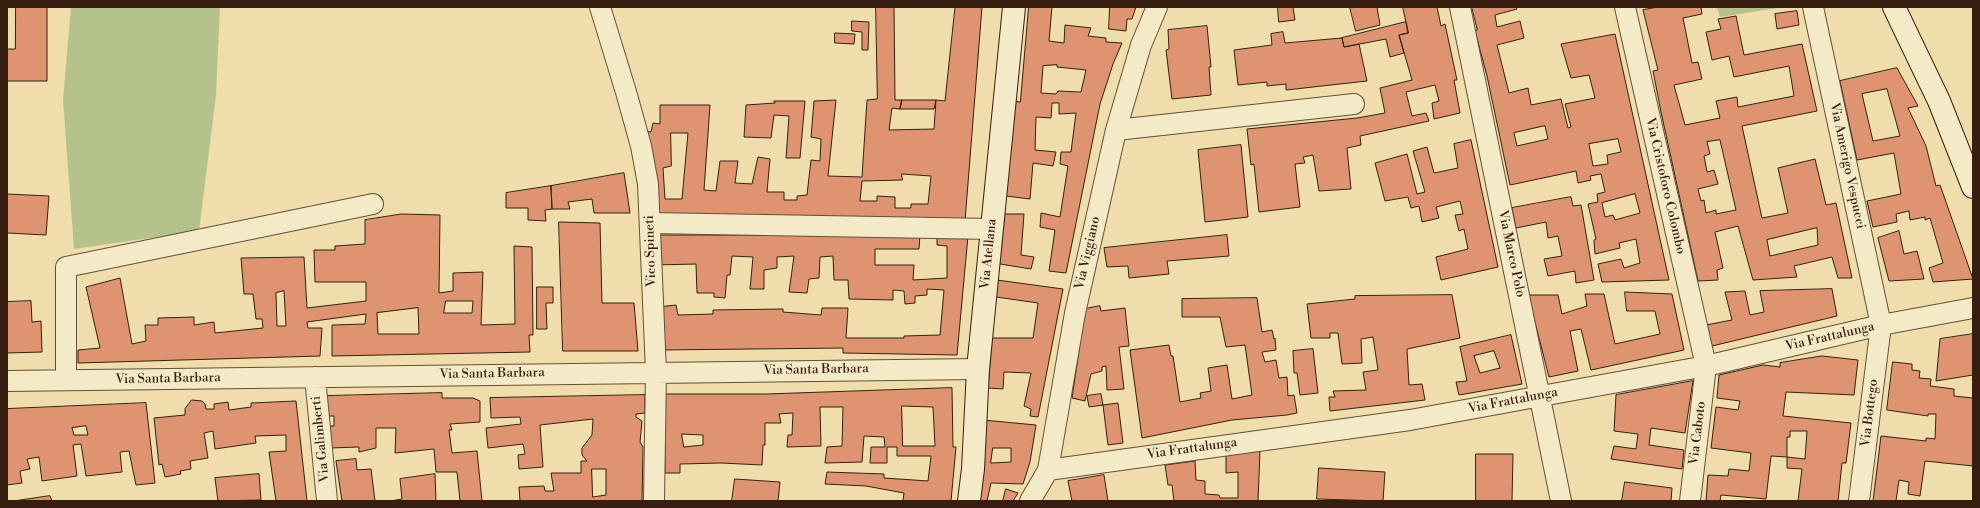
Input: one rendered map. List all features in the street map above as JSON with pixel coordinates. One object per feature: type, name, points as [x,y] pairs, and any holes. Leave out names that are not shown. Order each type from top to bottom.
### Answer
[{"type":"main road","name":"Via Atellana","points":[[969,501],[978,369],[1014,7]]},
{"type":"main road","points":[[1894,7],[1939,101],[1973,187]]},
{"type":"street","name":"Vico Spineti","points":[[600,7],[641,146],[648,184],[656,372],[654,501]]},
{"type":"street","name":"Via Viggiano","points":[[1030,501],[1048,470],[1075,313],[1116,130],[1141,44],[1157,7]]},
{"type":"street","name":"Via Marco Polo","points":[[1460,7],[1540,396],[1560,501]]},
{"type":"street","name":"Via Cristoforo Colombo","points":[[1625,7],[1706,366]]},
{"type":"street","name":"Via Amerigo Vespucci","points":[[1813,7],[1880,326]]},
{"type":"street","points":[[1116,130],[1354,104]]},
{"type":"street","points":[[66,380],[66,267],[374,204]]},
{"type":"street","points":[[650,223],[992,229]]},
{"type":"street","name":"Via Frattalunga","points":[[1048,470],[1410,420],[1706,366],[1880,326],[1973,308]]},
{"type":"street","name":"Via Bottego","points":[[1859,501],[1880,326]]},
{"type":"street","name":"Via Caboto","points":[[1690,501],[1706,366]]},
{"type":"street","name":"Via Santa Barbara","points":[[7,381],[978,369]]},
{"type":"street","name":"Via Galimberti","points":[[315,377],[327,501]]},
{"type":"green space","points":[[71,7],[220,7],[216,95],[199,231],[74,249],[63,100]]},
{"type":"green space","points":[[1717,7],[1784,7],[1720,17]]},
{"type":"building","points":[[16,7],[47,7],[47,81],[7,81],[7,49],[15,49]]},
{"type":"building","points":[[876,7],[894,7],[895,100],[902,100],[900,109],[892,108],[889,130],[934,129],[936,100],[945,101],[955,7],[982,7],[965,221],[656,218],[643,131],[651,132],[653,123],[660,124],[660,105],[710,105],[704,190],[716,191],[720,161],[738,161],[735,183],[752,184],[758,157],[770,159],[767,192],[784,192],[784,200],[797,200],[797,196],[807,195],[811,160],[820,161],[821,139],[811,137],[814,101],[836,100],[828,176],[862,177],[867,100],[877,99]],"holes":[[[671,133],[688,133],[682,199],[665,199],[663,168],[671,166]],[[902,174],[931,176],[928,204],[911,204],[911,208],[895,208],[895,197],[877,196],[877,201],[860,201],[862,181],[902,180]]]},
{"type":"building","points":[[1029,7],[1052,7],[1049,41],[1064,43],[1065,25],[1091,28],[1088,36],[1106,38],[1106,42],[1122,43],[1113,64],[1100,104],[1066,273],[1049,271],[1055,230],[1040,227],[1041,213],[1060,217],[1068,166],[1060,164],[1061,152],[1071,152],[1076,113],[1059,114],[1059,103],[1052,103],[1051,118],[1036,117],[1035,150],[1056,152],[1053,166],[1033,163],[1030,199],[1006,196],[1014,101],[1020,102]],"holes":[[[1057,65],[1057,67],[1086,70],[1081,92],[1058,91],[1056,94],[1041,93],[1043,66]]]},
{"type":"building","points":[[1110,7],[1136,7],[1132,19],[1127,19],[1126,31],[1109,29]]},
{"type":"building","points":[[1278,7],[1293,7],[1295,20],[1279,22]]},
{"type":"building","points":[[1350,7],[1377,7],[1380,25],[1356,31]]},
{"type":"building","points":[[1403,7],[1437,7],[1441,26],[1445,24],[1457,80],[1454,80],[1460,113],[1434,119],[1432,103],[1439,101],[1435,85],[1406,92],[1412,116],[1426,113],[1429,121],[1360,136],[1361,145],[1347,148],[1351,189],[1319,191],[1313,155],[1303,157],[1305,163],[1295,164],[1300,207],[1259,212],[1254,164],[1251,165],[1247,129],[1357,118],[1385,113],[1380,88],[1412,80],[1399,35],[1408,33]]},
{"type":"building","points":[[1472,7],[1516,7],[1517,9],[1495,15],[1497,27],[1520,21],[1524,38],[1497,45],[1509,93],[1528,88],[1531,105],[1561,99],[1568,128],[1571,127],[1565,104],[1595,98],[1589,75],[1571,78],[1561,44],[1615,34],[1669,280],[1602,282],[1598,264],[1621,259],[1624,268],[1640,263],[1636,239],[1619,243],[1620,248],[1595,254],[1594,240],[1596,239],[1588,204],[1598,202],[1597,194],[1605,192],[1601,174],[1590,176],[1591,180],[1578,183],[1576,171],[1510,185],[1487,76],[1475,31],[1477,30]],"holes":[[[1545,126],[1548,139],[1517,146],[1514,133]],[[1618,139],[1621,152],[1607,155],[1608,164],[1593,166],[1589,144]],[[1635,194],[1640,213],[1615,220],[1613,215],[1605,217],[1602,203]]]},
{"type":"building","points":[[1659,7],[1701,7],[1702,14],[1683,18],[1692,63],[1698,62],[1702,79],[1674,85],[1685,125],[1720,118],[1716,101],[1737,97],[1738,107],[1794,96],[1789,66],[1734,77],[1729,56],[1712,60],[1706,32],[1721,29],[1718,19],[1736,16],[1744,55],[1802,44],[1817,111],[1742,126],[1762,218],[1788,213],[1778,168],[1815,159],[1826,205],[1836,203],[1852,278],[1838,278],[1832,257],[1794,266],[1797,277],[1753,280],[1738,226],[1715,232],[1723,268],[1717,270],[1718,280],[1698,281],[1653,71],[1658,70],[1643,10]],"holes":[[[1720,140],[1736,210],[1716,214],[1716,210],[1706,213],[1704,200],[1701,201],[1698,189],[1718,184],[1714,170],[1707,172],[1704,156],[1710,154],[1707,142]],[[1817,228],[1818,245],[1770,256],[1767,240]]]},
{"type":"building","points":[[1797,11],[1799,25],[1777,29],[1775,14]]},
{"type":"building","points":[[852,21],[869,22],[868,50],[862,50],[862,32],[852,31]]},
{"type":"building","points":[[1406,22],[1408,33],[1399,35],[1404,53],[1390,57],[1386,39],[1344,47],[1342,38]]},
{"type":"building","points":[[1207,26],[1211,67],[1209,67],[1211,95],[1172,99],[1166,50],[1169,49],[1168,30]]},
{"type":"building","points":[[1283,32],[1285,43],[1342,38],[1344,47],[1359,44],[1367,81],[1286,90],[1286,84],[1267,86],[1267,82],[1238,85],[1234,50],[1272,45],[1271,34]]},
{"type":"building","points":[[835,33],[855,34],[854,44],[835,43]]},
{"type":"building","points":[[1897,68],[1918,106],[1908,108],[1926,146],[1936,186],[1940,185],[1973,279],[1933,282],[1929,268],[1943,263],[1930,218],[1925,220],[1925,217],[1910,220],[1909,211],[1896,214],[1897,222],[1873,227],[1867,201],[1901,194],[1894,153],[1857,160],[1840,81]],"holes":[[[1887,89],[1900,136],[1873,141],[1862,94]]]},
{"type":"building","points":[[902,100],[936,100],[934,109],[900,109]]},
{"type":"building","points":[[774,101],[805,101],[800,158],[786,158],[789,116],[774,115],[771,138],[744,137],[746,105],[775,103]]},
{"type":"building","points":[[1471,140],[1498,267],[1441,280],[1436,257],[1468,249],[1464,229],[1459,231],[1455,215],[1463,214],[1460,201],[1436,207],[1439,218],[1422,222],[1419,206],[1411,208],[1408,197],[1385,201],[1375,163],[1407,154],[1417,194],[1425,192],[1413,151],[1427,147],[1434,173],[1458,168],[1454,144]]},
{"type":"building","points":[[1241,145],[1248,217],[1205,222],[1198,150]]},
{"type":"building","points":[[624,173],[630,213],[594,213],[592,199],[568,202],[570,209],[552,209],[551,186]]},
{"type":"building","points":[[551,186],[552,209],[545,210],[546,221],[528,220],[528,208],[506,208],[506,193]]},
{"type":"building","points":[[7,194],[49,196],[46,235],[7,233]]},
{"type":"building","points":[[1571,197],[1573,206],[1581,205],[1594,280],[1576,283],[1575,271],[1548,276],[1544,259],[1562,256],[1558,236],[1548,238],[1546,222],[1516,228],[1512,208]]},
{"type":"building","points":[[402,214],[440,215],[439,293],[453,291],[453,273],[483,272],[481,325],[515,324],[514,246],[532,247],[533,335],[529,335],[530,352],[332,356],[332,325],[365,324],[366,314],[307,322],[308,328],[322,328],[320,356],[78,363],[78,350],[100,348],[86,287],[120,278],[132,344],[146,341],[145,325],[158,325],[158,318],[194,317],[194,325],[214,322],[215,333],[263,328],[262,319],[256,319],[253,294],[244,294],[241,258],[304,257],[307,308],[366,301],[366,282],[315,282],[314,250],[335,250],[335,246],[365,244],[365,220]],"holes":[[[284,291],[286,326],[277,326],[276,293]],[[446,301],[473,301],[472,313],[444,313]],[[418,308],[419,334],[378,334],[377,313]]]},
{"type":"building","points":[[1005,214],[1024,214],[1021,255],[1034,257],[1031,269],[1000,264]]},
{"type":"building","points":[[559,222],[600,223],[602,303],[634,303],[638,351],[563,351]]},
{"type":"building","points":[[1899,231],[1904,254],[1917,251],[1924,279],[1889,281],[1878,238]]},
{"type":"building","points":[[653,235],[920,235],[919,249],[875,249],[875,265],[914,265],[913,280],[947,278],[947,246],[937,245],[937,236],[968,236],[957,355],[843,353],[843,348],[661,350],[658,307],[676,305],[678,315],[713,314],[713,310],[783,309],[783,312],[821,315],[822,308],[848,308],[846,338],[904,338],[904,336],[940,335],[944,290],[927,289],[927,295],[915,296],[915,303],[905,304],[904,291],[893,290],[893,300],[849,299],[848,280],[834,280],[833,256],[820,257],[819,278],[809,279],[807,293],[789,292],[794,256],[777,257],[777,268],[764,270],[764,289],[750,289],[753,257],[732,256],[730,275],[727,275],[725,298],[714,297],[714,293],[697,293],[696,264],[654,265]]},
{"type":"building","points":[[1227,235],[1229,256],[1167,261],[1169,274],[1129,278],[1128,266],[1107,267],[1104,248]]},
{"type":"building","points":[[997,280],[1063,289],[1038,417],[1030,416],[1031,409],[1024,406],[1031,373],[1004,372],[1003,389],[988,388],[992,338],[1033,338],[1038,303],[996,297]]},
{"type":"building","points":[[537,287],[553,287],[553,303],[546,303],[547,329],[537,329]]},
{"type":"building","points":[[1832,289],[1837,316],[1712,346],[1706,325],[1732,320],[1725,292],[1745,291],[1750,315],[1764,312],[1760,291]]},
{"type":"building","points":[[1625,292],[1672,294],[1684,350],[1591,370],[1581,329],[1570,331],[1578,371],[1549,377],[1528,295],[1558,295],[1562,314],[1587,306],[1585,294],[1604,294],[1615,344],[1660,334],[1655,311],[1627,311]]},
{"type":"building","points":[[1452,295],[1460,338],[1407,349],[1409,385],[1422,384],[1425,400],[1330,411],[1329,397],[1335,397],[1333,391],[1366,390],[1363,372],[1378,370],[1373,337],[1361,339],[1362,363],[1342,364],[1338,333],[1330,333],[1330,338],[1311,338],[1307,304],[1355,299],[1355,296]]},
{"type":"building","points":[[1257,298],[1262,332],[1272,330],[1274,339],[1275,338],[1276,350],[1262,352],[1265,362],[1276,360],[1279,378],[1287,377],[1288,396],[1294,395],[1297,413],[1232,420],[1142,438],[1130,350],[1169,345],[1171,356],[1173,356],[1180,402],[1201,398],[1200,393],[1211,391],[1208,368],[1227,365],[1232,399],[1252,395],[1245,345],[1226,347],[1220,317],[1182,317],[1182,299]]},
{"type":"building","points":[[31,301],[32,322],[41,321],[42,352],[7,353],[7,302]]},
{"type":"building","points":[[1100,306],[1101,311],[1125,308],[1129,346],[1119,347],[1124,389],[1107,390],[1106,366],[1102,367],[1102,371],[1091,374],[1085,401],[1072,398],[1085,309]]},
{"type":"building","points":[[1973,334],[1973,375],[1936,381],[1940,339]]},
{"type":"building","points":[[1511,335],[1522,384],[1459,395],[1456,382],[1467,381],[1460,347]],"holes":[[[1494,351],[1500,368],[1480,373],[1474,356]]]},
{"type":"building","points":[[1313,349],[1318,393],[1300,395],[1297,373],[1294,373],[1293,351]]},
{"type":"building","points":[[1822,356],[1858,360],[1854,395],[1786,392],[1783,416],[1851,423],[1846,463],[1842,463],[1838,501],[1798,501],[1802,469],[1787,468],[1787,457],[1771,456],[1766,499],[1721,495],[1720,501],[1706,501],[1708,475],[1728,476],[1729,469],[1749,471],[1751,453],[1711,448],[1716,407],[1738,410],[1740,401],[1717,398],[1719,375],[1763,365],[1780,367],[1780,363]],"holes":[[[1790,431],[1807,431],[1805,459],[1787,457],[1787,437],[1790,437]]]},
{"type":"building","points":[[1893,362],[1912,364],[1912,370],[1920,371],[1919,378],[1931,379],[1930,386],[1954,389],[1954,396],[1973,398],[1973,466],[1925,461],[1920,496],[1908,494],[1909,482],[1899,480],[1896,501],[1873,501],[1881,436],[1926,441],[1926,438],[1935,439],[1936,414],[1928,414],[1928,416],[1887,410]]},
{"type":"building","points":[[1693,381],[1685,433],[1651,428],[1649,445],[1684,450],[1682,469],[1611,459],[1614,446],[1636,449],[1638,434],[1614,431],[1616,395]]},
{"type":"building","points":[[952,388],[953,447],[956,447],[951,501],[903,501],[904,493],[866,486],[825,484],[827,472],[884,474],[884,478],[928,481],[931,456],[897,456],[897,447],[887,447],[887,463],[870,463],[871,447],[885,447],[884,437],[864,436],[862,462],[825,463],[827,447],[842,446],[843,407],[820,407],[821,446],[787,447],[788,435],[792,435],[793,413],[779,414],[781,423],[765,423],[765,445],[763,445],[762,465],[721,463],[680,464],[680,473],[665,473],[664,394],[766,394]],"holes":[[[902,406],[933,407],[935,446],[903,446]],[[682,434],[703,435],[703,445],[684,447]]]},
{"type":"building","points":[[442,393],[442,398],[473,398],[480,401],[480,422],[450,424],[452,430],[449,430],[452,453],[477,451],[482,501],[460,501],[457,472],[436,472],[434,449],[395,453],[396,428],[376,428],[376,448],[359,452],[359,447],[330,448],[330,426],[334,426],[334,416],[328,416],[327,396]]},
{"type":"building","points":[[1101,394],[1103,405],[1089,407],[1087,396]]},
{"type":"building","points":[[645,395],[645,413],[636,414],[636,417],[642,421],[640,442],[643,447],[642,501],[520,501],[519,487],[544,486],[545,491],[554,491],[551,473],[581,473],[581,461],[587,461],[582,455],[582,448],[592,435],[593,419],[540,425],[543,467],[519,469],[518,455],[525,454],[523,444],[488,448],[486,428],[521,424],[520,417],[491,418],[490,398]],"holes":[[[592,469],[606,469],[606,495],[593,497]]]},
{"type":"building","points":[[192,400],[202,401],[205,404],[206,409],[214,409],[214,404],[228,402],[229,410],[251,407],[251,403],[296,401],[307,501],[276,501],[269,452],[286,451],[286,435],[255,436],[256,443],[215,449],[213,431],[204,433],[208,458],[190,461],[191,469],[180,471],[181,474],[165,477],[162,464],[159,465],[154,418],[185,415],[185,409]]},
{"type":"building","points":[[146,403],[155,483],[136,485],[129,451],[120,452],[122,472],[86,476],[81,444],[73,445],[77,476],[42,481],[39,457],[27,459],[30,469],[20,471],[22,483],[7,485],[7,409]],"holes":[[[86,426],[88,435],[74,435],[72,428]]]},
{"type":"building","points":[[1118,403],[1123,443],[1108,445],[1103,405]]},
{"type":"building","points":[[983,420],[1036,425],[1030,462],[1023,484],[991,483],[987,501],[974,501]],"holes":[[[993,448],[1011,448],[1011,462],[991,463]]]},
{"type":"building","points":[[1260,451],[1258,501],[1174,501],[1172,485],[1168,485],[1165,465],[1195,461],[1196,480],[1205,481],[1205,494],[1219,495],[1220,498],[1238,498],[1238,472],[1226,473],[1226,456]]},
{"type":"building","points":[[1476,454],[1513,454],[1512,501],[1476,501]]},
{"type":"building","points":[[356,459],[357,470],[371,469],[375,501],[342,501],[336,461]]},
{"type":"building","points":[[1319,468],[1385,472],[1383,501],[1317,499]]},
{"type":"building","points":[[259,474],[261,500],[218,501],[215,478]]},
{"type":"building","points":[[435,474],[436,501],[390,501],[402,499],[400,479]]},
{"type":"building","points":[[1104,475],[1108,501],[1072,501],[1068,481]]},
{"type":"building","points":[[735,479],[780,482],[778,501],[732,501]]},
{"type":"building","points":[[1625,482],[1672,488],[1671,501],[1622,501]]},
{"type":"building","points":[[1006,489],[1018,493],[1013,501],[1003,501]]},
{"type":"building","points":[[50,496],[52,501],[14,501]]}]
